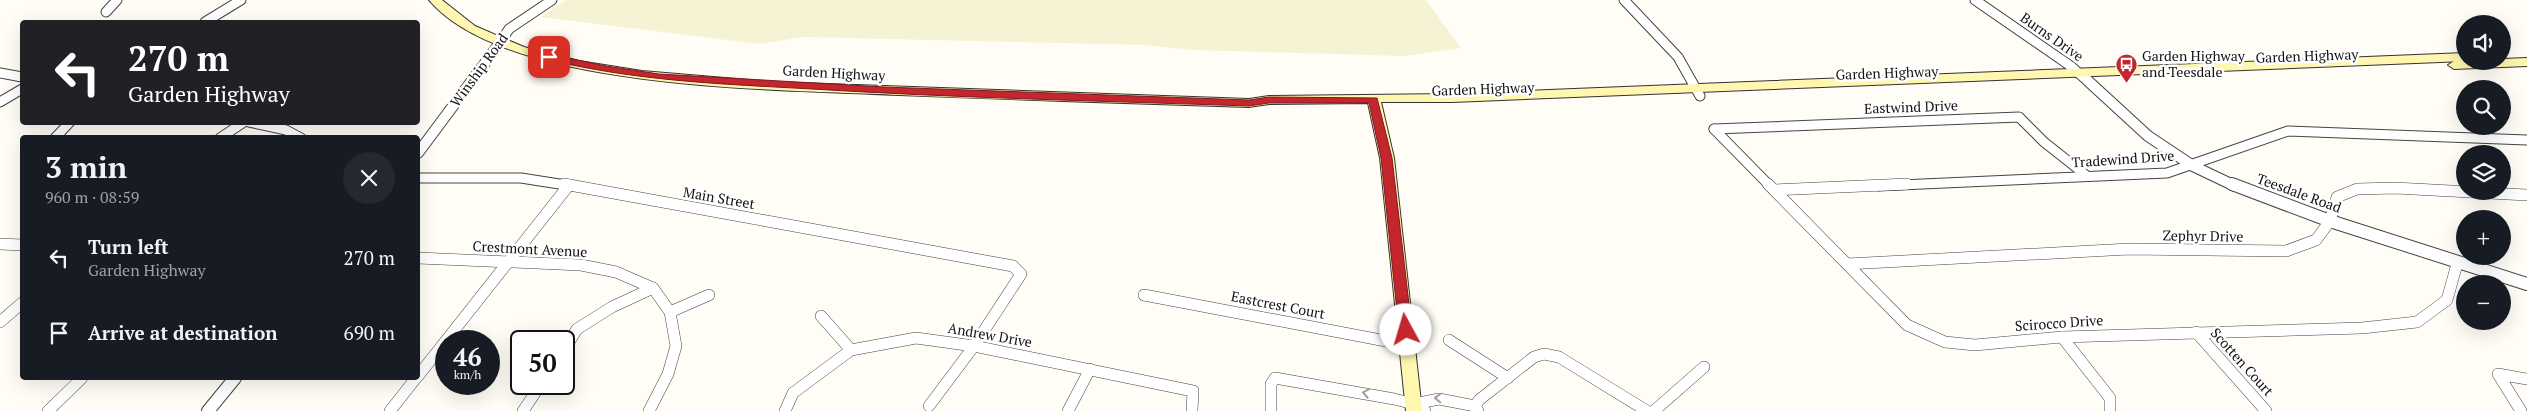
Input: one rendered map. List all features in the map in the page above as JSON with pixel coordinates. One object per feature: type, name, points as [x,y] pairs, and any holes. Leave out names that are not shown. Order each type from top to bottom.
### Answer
[{"type":"main road","name":"Garden Highway","points":[[435,0],[461,23],[500,43],[606,69],[674,78],[923,92],[1249,103],[1267,107],[2083,76],[2527,62]]},
{"type":"main road","points":[[2511,55],[2527,54]]},
{"type":"main road","name":"Garden Highway","points":[[2083,76],[2456,56]]},
{"type":"main road","points":[[1374,104],[1386,158],[1407,345],[1418,409]]},
{"type":"street","points":[[106,12],[117,0]]},
{"type":"street","points":[[208,20],[240,0]]},
{"type":"street","name":"Winship Road","points":[[420,149],[509,29],[552,0]]},
{"type":"street","points":[[1624,0],[1678,57],[1698,92]]},
{"type":"street","name":"Burns Drive","points":[[1975,0],[2083,76]]},
{"type":"street","points":[[0,73],[20,77]]},
{"type":"street","name":"Teesdale Road","points":[[2083,76],[2148,136],[2193,166],[2250,192],[2330,222],[2456,263]]},
{"type":"street","points":[[0,102],[20,91]]},
{"type":"street","name":"Eastwind Drive","points":[[1714,129],[2019,117],[2044,142],[2087,176]]},
{"type":"street","points":[[57,135],[67,125]]},
{"type":"street","points":[[224,135],[240,125]]},
{"type":"street","points":[[263,125],[286,130],[295,135]]},
{"type":"street","name":"Scirocco Drive","points":[[1714,129],[1907,325],[1945,342],[1975,345],[2062,337],[2362,328],[2417,322],[2447,300],[2458,265]]},
{"type":"street","name":"Tradewind Drive","points":[[1774,190],[2167,173],[2193,166],[2265,136],[2288,131],[2527,140]]},
{"type":"street","name":"Main Street","points":[[420,178],[521,178],[569,185],[1013,266],[1021,274],[974,346]]},
{"type":"street","points":[[420,373],[569,185]]},
{"type":"street","name":"Zephyr Drive","points":[[1847,264],[2129,249],[2286,251],[2316,240],[2330,222],[2337,197],[2357,189],[2396,188],[2526,196]]},
{"type":"street","points":[[0,244],[20,245]]},
{"type":"street","name":"Crestmont Avenue","points":[[420,258],[581,265],[616,272],[653,288]]},
{"type":"street","name":"Teesdale Road","points":[[2461,265],[2527,284]]},
{"type":"street","points":[[575,332],[612,306],[653,288],[670,312],[676,346],[668,374],[649,411]]},
{"type":"street","points":[[670,312],[709,295]]},
{"type":"street","name":"Eastcrest Court","points":[[1144,295],[1407,345]]},
{"type":"street","points":[[0,322],[20,304]]},
{"type":"street","points":[[821,316],[851,350]]},
{"type":"street","name":"Scotten Court","points":[[2196,332],[2266,411]]},
{"type":"street","points":[[2062,337],[2110,398],[2110,410]]},
{"type":"street","name":"Andrew Drive","points":[[784,411],[793,393],[851,350],[916,338],[974,346],[1193,390],[1192,411]]},
{"type":"street","points":[[1449,340],[1508,378]]},
{"type":"street","points":[[929,406],[974,346]]},
{"type":"street","points":[[1271,411],[1271,384],[1275,378],[1306,382],[1418,409],[1427,398],[1447,398],[1467,409],[1534,357],[1550,355],[1559,357],[1647,411]]},
{"type":"street","points":[[1654,411],[1704,367]]},
{"type":"street","points":[[1068,411],[1090,369]]},
{"type":"street","points":[[2521,411],[2498,374],[2527,378]]},
{"type":"street","points":[[48,411],[80,380]]},
{"type":"street","points":[[208,411],[233,380]]},
{"type":"street","points":[[390,411],[415,380]]},
{"type":"street","points":[[523,411],[534,395]]},
{"type":"shaded area","points":[[566,0],[1426,0],[1461,48],[1405,56],[1193,50],[1144,45],[803,37],[760,44],[541,17]]},
{"type":"place","name":"Garden Highway and Teesdale","points":[[2126,83]]},
{"type":"route","points":[[549,57],[631,74],[659,77],[884,90],[1249,103],[1269,100],[1374,100],[1386,158],[1406,330]]}]
